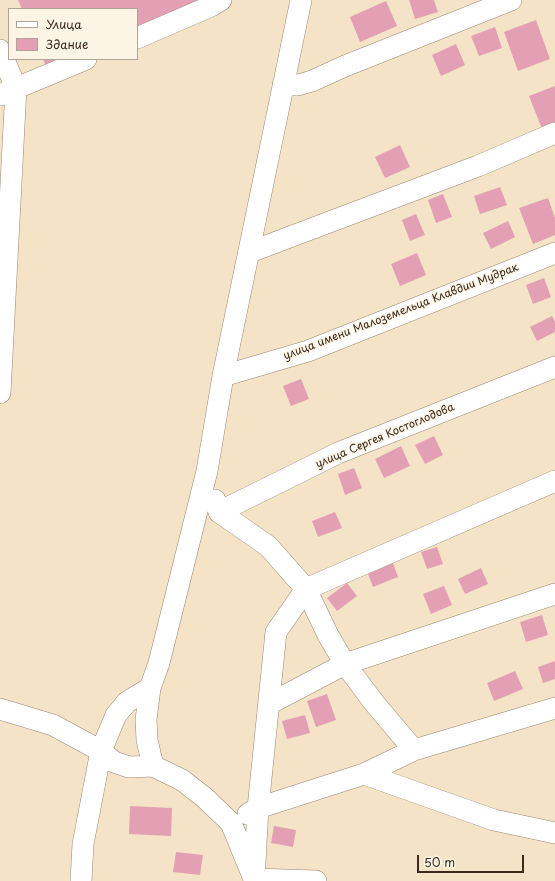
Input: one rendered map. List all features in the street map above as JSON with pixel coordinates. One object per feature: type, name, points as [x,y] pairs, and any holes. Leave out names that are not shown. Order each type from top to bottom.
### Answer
[{"type":"street","points":[[138,38],[211,6],[221,0]]},
{"type":"street","points":[[153,766],[147,740],[146,720],[150,688],[159,664],[207,471],[224,376],[301,0]]},
{"type":"street","points":[[283,85],[312,81],[345,66],[511,0]]},
{"type":"street","points":[[0,50],[8,91],[0,393]]},
{"type":"street","points":[[8,91],[84,60]]},
{"type":"street","points":[[250,252],[478,166],[555,133]]},
{"type":"street","name":"улица имени Малоземельца Клавдии Мудрак","points":[[224,376],[308,351],[555,253]]},
{"type":"street","name":"улица Сергея Костоглодова","points":[[219,512],[338,453],[555,367]]},
{"type":"street","points":[[207,471],[219,512],[268,546],[306,589],[328,634],[345,664],[375,704],[414,750]]},
{"type":"street","points":[[254,880],[258,808],[276,632],[306,589],[555,481]]},
{"type":"street","points":[[268,704],[345,664],[555,594]]},
{"type":"street","points":[[81,881],[82,844],[101,751],[116,715],[127,702],[150,688]]},
{"type":"street","points":[[231,823],[258,808],[364,774],[414,750],[555,708]]},
{"type":"street","points":[[0,709],[53,725],[101,751],[114,762],[129,767],[153,766],[182,780],[205,798],[231,823],[254,880]]},
{"type":"street","points":[[364,774],[494,820],[555,833]]},
{"type":"street","points":[[254,880],[316,881]]},
{"type":"building","points":[[18,0],[214,0],[138,31],[138,8],[22,8]]},
{"type":"building","points":[[409,0],[434,0],[438,12],[415,19]]},
{"type":"building","points":[[386,1],[397,26],[360,42],[350,17]]},
{"type":"building","points":[[536,20],[550,59],[518,71],[504,32]]},
{"type":"building","points":[[495,27],[502,48],[479,56],[471,36]]},
{"type":"building","points":[[456,44],[465,65],[441,76],[432,55]]},
{"type":"building","points":[[43,60],[66,60],[47,68]]},
{"type":"building","points":[[555,86],[555,130],[544,134],[529,96]]},
{"type":"building","points":[[400,145],[410,167],[385,178],[375,157]]},
{"type":"building","points":[[500,187],[507,205],[480,214],[474,196]]},
{"type":"building","points":[[443,194],[452,217],[436,223],[428,200]]},
{"type":"building","points":[[548,198],[555,218],[555,235],[533,244],[519,208]]},
{"type":"building","points":[[416,214],[425,235],[410,241],[402,220]]},
{"type":"building","points":[[508,221],[515,237],[491,249],[483,233]]},
{"type":"building","points":[[417,253],[426,275],[400,286],[391,264]]},
{"type":"building","points":[[544,278],[551,297],[533,304],[526,285]]},
{"type":"building","points":[[552,316],[555,322],[555,332],[537,341],[530,327]]},
{"type":"building","points":[[301,379],[309,399],[291,406],[283,386]]},
{"type":"building","points":[[434,436],[443,455],[425,464],[415,445]]},
{"type":"building","points":[[401,446],[410,466],[384,478],[375,459]]},
{"type":"building","points":[[354,468],[362,488],[345,495],[338,474]]},
{"type":"building","points":[[335,512],[342,528],[318,537],[312,521]]},
{"type":"building","points":[[437,547],[443,564],[427,569],[421,552]]},
{"type":"building","points":[[393,563],[398,577],[373,587],[368,574]]},
{"type":"building","points":[[481,568],[488,584],[465,594],[458,579]]},
{"type":"building","points":[[347,583],[357,596],[337,611],[327,598]]},
{"type":"building","points":[[444,586],[452,605],[431,614],[423,594]]},
{"type":"building","points":[[542,615],[548,635],[526,642],[520,622]]},
{"type":"building","points":[[555,661],[555,679],[543,683],[538,667]]},
{"type":"building","points":[[515,671],[523,689],[494,701],[487,683]]},
{"type":"building","points":[[327,694],[336,720],[316,727],[307,701]]},
{"type":"building","points":[[305,715],[310,733],[287,739],[282,721]]},
{"type":"building","points":[[130,806],[172,808],[171,836],[129,834]]},
{"type":"building","points":[[274,826],[296,830],[293,847],[271,843]]},
{"type":"building","points":[[176,852],[203,855],[200,875],[173,872]]}]
